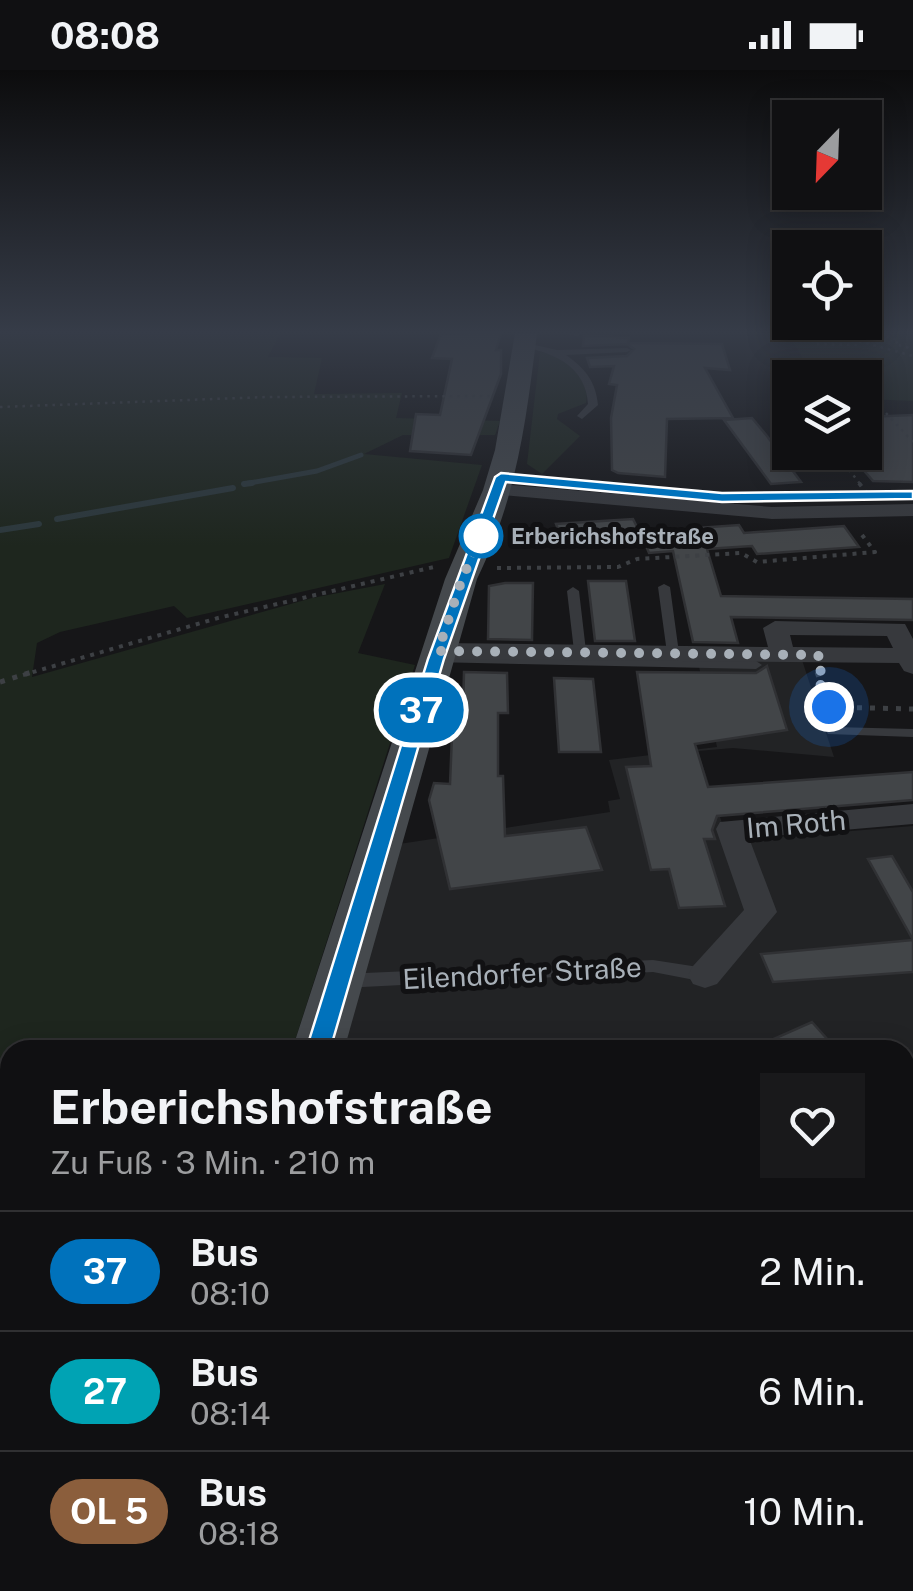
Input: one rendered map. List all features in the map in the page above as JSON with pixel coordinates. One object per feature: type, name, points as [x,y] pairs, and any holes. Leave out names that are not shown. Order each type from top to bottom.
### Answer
[{"type":"street","points":[[321,1040],[437,655],[500,484],[515,404]]},
{"type":"street","points":[[500,484],[722,498],[913,495]]},
{"type":"street","points":[[500,484],[702,510],[913,510]]},
{"type":"street","points":[[437,655],[673,652],[911,661],[905,628],[775,628],[783,654]]},
{"type":"street","name":"Im Roth","points":[[705,975],[760,912],[732,829],[913,814]]},
{"type":"lane","points":[[582,416],[594,404]]},
{"type":"lane","points":[[664,587],[673,652]]},
{"type":"lane","points":[[572,591],[580,651]]},
{"type":"lane","points":[[437,655],[756,665]]},
{"type":"lane","points":[[833,731],[913,733]]},
{"type":"lane","name":"Eilendorfer Straße","points":[[339,982],[653,966],[705,975]]},
{"type":"path","points":[[0,407],[88,404]]},
{"type":"path","points":[[886,413],[913,442]]},
{"type":"path","points":[[903,432],[913,431]]},
{"type":"path","points":[[849,470],[859,482]]},
{"type":"path","points":[[0,682],[115,646],[355,583],[468,564],[618,568],[637,558],[741,553],[758,562],[875,552],[845,512]]},
{"type":"path","points":[[818,655],[824,669],[816,673],[829,707],[913,709]]},
{"type":"shaded area","points":[[0,404],[399,404],[396,418],[500,421],[495,435],[403,435],[364,454],[482,465],[449,558],[187,618],[174,606],[60,632],[37,643],[32,677],[312,598],[385,584],[358,653],[415,665],[295,1040],[0,1040]]},
{"type":"shaded area","points":[[534,404],[584,404],[558,414],[557,419],[580,436],[542,474],[527,464]]},
{"type":"shaded area","points":[[697,658],[802,660],[834,757],[733,748],[698,751],[728,841],[913,826],[913,1040],[344,1040],[399,844],[610,812],[608,801],[620,799],[609,760],[717,747]]},
{"type":"building","points":[[442,404],[490,404],[471,455],[410,451],[416,414],[440,415]]},
{"type":"building","points":[[614,404],[725,404],[733,418],[667,419],[665,477],[612,470]]},
{"type":"building","points":[[913,415],[913,482],[873,481],[864,470],[882,470],[882,416]]},
{"type":"building","points":[[752,418],[772,443],[772,470],[792,470],[801,482],[771,484],[724,420]]},
{"type":"building","points":[[633,519],[639,532],[739,525],[744,533],[844,526],[859,547],[757,554],[752,546],[707,549],[721,596],[913,599],[913,620],[731,617],[738,643],[693,642],[673,551],[649,553],[643,539],[564,545],[556,524]]},
{"type":"building","points":[[588,581],[626,581],[635,641],[595,641]]},
{"type":"building","points":[[533,583],[532,640],[488,639],[489,586]]},
{"type":"building","points":[[767,666],[787,730],[695,744],[708,787],[913,772],[913,800],[717,816],[712,830],[715,839],[704,839],[725,906],[679,908],[669,869],[651,870],[626,767],[651,766],[637,672],[756,673]]},
{"type":"building","points":[[464,672],[507,673],[508,713],[498,713],[498,776],[503,776],[505,836],[586,827],[602,870],[450,889],[429,800],[434,783],[450,784],[453,711],[463,711]]},
{"type":"building","points":[[554,678],[593,679],[601,752],[559,752]]},
{"type":"building","points":[[892,856],[913,892],[913,940],[868,859]]},
{"type":"building","points":[[913,940],[913,972],[773,982],[761,954]]},
{"type":"building","points":[[812,1022],[828,1040],[772,1040]]},
{"type":"waterway","points":[[252,483],[244,484],[317,471],[361,455]]},
{"type":"waterway","points":[[57,519],[233,488]]},
{"type":"waterway","points":[[0,530],[39,524]]},
{"type":"bus line","name":"37","points":[[321,1040],[436,659],[501,477],[722,498],[913,495]]},
{"type":"place","name":"Erberichshofstraße","points":[[481,536]]},
{"type":"route","points":[[481,536],[438,651],[818,655],[824,669],[816,673],[829,707]]}]
